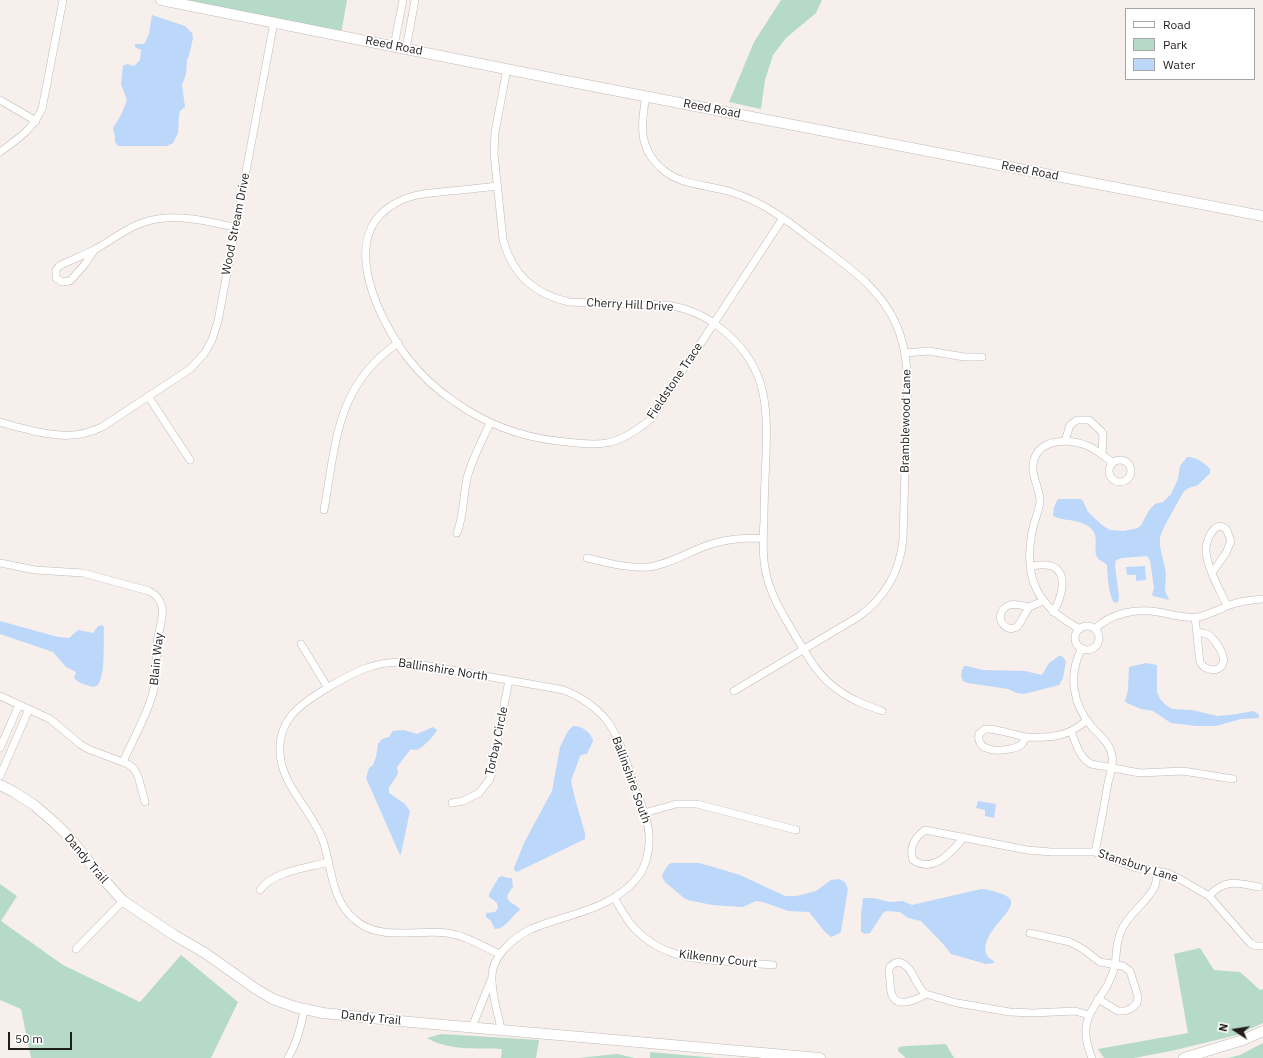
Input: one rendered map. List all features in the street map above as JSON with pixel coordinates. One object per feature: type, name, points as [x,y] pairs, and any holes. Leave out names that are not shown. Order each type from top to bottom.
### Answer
[{"type":"main road","name":"Reed Road","points":[[161,0],[1263,216]]},
{"type":"main road","name":"Dandy Trail","points":[[0,785],[34,805],[55,823],[123,901],[174,936],[205,953],[266,995],[284,1004],[304,1010],[402,1021],[820,1058]]},
{"type":"main road","points":[[1184,1058],[1235,1043],[1263,1031]]},
{"type":"street","points":[[0,152],[26,132],[36,122],[42,109],[63,0]]},
{"type":"street","points":[[394,46],[403,0]]},
{"type":"street","points":[[406,49],[415,0]]},
{"type":"street","name":"Wood Stream Drive","points":[[0,422],[56,436],[80,435],[102,427],[190,368],[204,354],[212,340],[218,321],[274,22]]},
{"type":"street","name":"Cherry Hill Drive","points":[[507,69],[495,132],[494,153],[503,240],[506,252],[514,266],[523,278],[542,293],[557,299],[569,302],[654,304],[674,306],[693,312],[714,322],[730,335],[750,359],[759,377],[765,400],[767,424],[762,546],[764,566],[771,590],[779,608],[814,666],[842,694],[860,704],[882,711]]},
{"type":"street","name":"Bramblewood Lane","points":[[646,96],[642,126],[643,138],[648,153],[660,168],[666,173],[680,180],[726,190],[767,207],[858,274],[874,291],[896,323],[902,338],[908,369],[903,539],[897,569],[888,587],[871,608],[858,617],[734,691]]},
{"type":"street","points":[[0,100],[36,122]]},
{"type":"street","name":"Fieldstone Trace","points":[[497,186],[411,196],[390,206],[377,220],[367,241],[366,265],[381,311],[398,343],[417,368],[442,393],[463,408],[490,423],[527,436],[584,444],[603,444],[626,437],[651,419],[783,218]]},
{"type":"street","points":[[95,249],[70,281],[62,282],[56,278],[56,270],[59,266],[95,249],[131,227],[158,219],[186,218],[235,227]]},
{"type":"street","points":[[324,510],[339,431],[348,401],[363,374],[379,357],[398,343]]},
{"type":"street","points":[[905,353],[929,351],[964,357],[982,357]]},
{"type":"street","points":[[148,396],[190,460]]},
{"type":"street","points":[[1065,441],[1070,425],[1080,419],[1089,420],[1102,432],[1104,437],[1102,454]]},
{"type":"street","points":[[457,534],[463,513],[464,496],[468,477],[490,423]]},
{"type":"street","points":[[1080,629],[1065,622],[1053,612],[1043,601],[1036,588],[1030,566],[1032,532],[1040,502],[1033,472],[1034,461],[1042,448],[1052,442],[1065,441],[1084,445],[1102,454],[1113,463]]},
{"type":"street","points":[[1212,573],[1226,553],[1231,541],[1225,528],[1220,527],[1213,530],[1210,534],[1206,548],[1207,561],[1212,573],[1227,606]]},
{"type":"street","points":[[587,558],[632,567],[648,567],[668,562],[718,542],[738,538],[763,538]]},
{"type":"street","name":"Blain Way","points":[[0,563],[35,570],[83,573],[149,591],[159,600],[163,611],[157,643],[156,681],[151,700],[123,762]]},
{"type":"street","points":[[1030,566],[1049,565],[1056,569],[1061,575],[1062,592],[1059,603],[1053,612]]},
{"type":"street","points":[[1095,629],[1115,616],[1137,610],[1152,611],[1176,616],[1195,617],[1204,616],[1227,606],[1263,599]]},
{"type":"street","points":[[1029,607],[1043,601]]},
{"type":"street","points":[[1195,617],[1196,632],[1200,662],[1202,666],[1208,670],[1221,667],[1223,661],[1218,645],[1209,635],[1196,632]]},
{"type":"street","points":[[1087,626],[1095,629],[1099,636],[1097,644],[1090,649],[1082,648],[1078,644],[1076,638],[1080,629],[1087,626]]},
{"type":"street","points":[[301,644],[328,688]]},
{"type":"street","points":[[1082,648],[1076,660],[1073,678],[1076,698],[1087,720],[1108,746],[1112,757],[1095,852]]},
{"type":"street","name":"Ballinshire North","points":[[500,954],[472,940],[456,935],[436,932],[387,932],[365,926],[355,920],[342,906],[337,895],[323,841],[285,773],[281,762],[280,750],[283,731],[292,714],[307,700],[360,669],[377,664],[394,662],[419,664],[509,680]]},
{"type":"street","name":"Torbay Circle","points":[[452,803],[463,801],[475,796],[490,779],[509,680]]},
{"type":"street","name":"Ballinshire South","points":[[501,1029],[491,979],[493,969],[500,954],[514,939],[528,930],[604,903],[628,888],[638,876],[645,862],[648,851],[649,835],[644,813],[619,744],[610,726],[600,714],[582,699],[564,690],[509,680]]},
{"type":"street","points":[[0,696],[52,720],[88,749],[130,766],[138,776],[145,802]]},
{"type":"street","points":[[0,748],[19,705]]},
{"type":"street","points":[[0,776],[29,709]]},
{"type":"street","points":[[1026,737],[1021,745],[1009,749],[997,750],[983,746],[979,737],[982,731],[988,728],[1026,737],[1059,736],[1071,731],[1087,720]]},
{"type":"street","points":[[1071,731],[1083,758],[1091,764],[1143,773],[1183,771],[1233,779]]},
{"type":"street","points":[[644,813],[676,804],[697,804],[796,830]]},
{"type":"street","name":"Stansbury Lane","points":[[964,837],[955,849],[947,856],[932,864],[923,865],[913,860],[910,852],[912,845],[919,834],[925,830],[964,837],[1040,851],[1095,852],[1129,866],[1158,871],[1176,877],[1209,896],[1250,943],[1256,946],[1263,946]]},
{"type":"street","points":[[260,890],[266,883],[279,875],[329,862]]},
{"type":"street","points":[[1092,1058],[1088,1047],[1086,1031],[1089,1015],[1109,981],[1115,965],[1116,947],[1122,927],[1126,920],[1153,889],[1158,871]]},
{"type":"street","points":[[1209,896],[1217,889],[1229,883],[1259,887]]},
{"type":"street","name":"Kilkenny Court","points":[[614,898],[628,921],[636,930],[651,943],[665,951],[692,958],[773,965]]},
{"type":"street","points":[[76,949],[123,901]]},
{"type":"street","points":[[1030,933],[1070,942],[1083,949],[1100,962],[1124,966],[1130,971],[1138,997],[1137,1004],[1129,1010],[1120,1011],[1098,999]]},
{"type":"street","points":[[926,994],[917,1000],[906,1002],[894,999],[891,992],[890,966],[898,962],[907,966],[921,990],[926,994],[957,1003],[1010,1012],[1033,1013],[1074,1011],[1089,1015]]},
{"type":"street","points":[[472,1027],[491,979]]},
{"type":"street","points":[[288,1058],[297,1041],[304,1010]]},
{"type":"street","points":[[1086,1058],[1088,1047]]},
{"type":"green space","points":[[170,0],[347,0],[341,34]]},
{"type":"green space","points":[[781,0],[822,0],[816,13],[786,38],[773,55],[765,80],[761,109],[729,102],[754,42]]},
{"type":"green space","points":[[0,884],[17,896],[1,921],[63,965],[140,1002],[181,955],[238,1002],[211,1058],[31,1058],[21,1009],[0,1000]]},
{"type":"green space","points":[[1200,948],[1214,970],[1240,972],[1260,990],[1263,989],[1263,1023],[1237,1035],[1171,1051],[1134,1058],[1104,1058],[1098,1049],[1188,1033],[1174,954]]},
{"type":"green space","points":[[441,1034],[539,1040],[536,1058],[501,1058],[502,1049],[473,1049],[454,1047],[444,1045],[427,1038]]},
{"type":"green space","points":[[1263,1043],[1263,1058],[1228,1058],[1240,1055]]},
{"type":"green space","points":[[946,1044],[954,1058],[906,1058],[898,1051],[899,1047]]},
{"type":"green space","points":[[650,1052],[717,1058],[650,1058]]},
{"type":"green space","points":[[617,1054],[635,1058],[578,1058]]},
{"type":"water","points":[[152,15],[185,26],[192,33],[193,38],[187,60],[186,74],[182,85],[185,107],[180,111],[178,133],[173,143],[167,146],[118,146],[115,142],[113,128],[121,115],[127,100],[121,84],[123,66],[127,64],[134,66],[140,60],[141,50],[135,47],[135,44],[144,44],[149,34]]},
{"type":"water","points":[[1187,457],[1197,459],[1202,462],[1210,469],[1210,473],[1198,485],[1184,491],[1160,537],[1160,546],[1166,573],[1165,591],[1169,600],[1152,595],[1154,588],[1150,560],[1147,556],[1122,558],[1116,560],[1115,565],[1119,597],[1118,602],[1114,603],[1109,590],[1107,565],[1097,557],[1096,540],[1093,531],[1090,527],[1080,522],[1053,516],[1054,507],[1058,499],[1081,499],[1088,512],[1110,530],[1124,531],[1138,528],[1150,509],[1155,504],[1163,502],[1171,494],[1178,479],[1180,466]]},
{"type":"water","points":[[1145,566],[1146,580],[1136,581],[1136,575],[1127,575],[1126,567]]},
{"type":"water","points":[[0,621],[58,637],[69,638],[78,630],[93,633],[98,626],[102,625],[104,627],[103,665],[101,679],[98,685],[93,687],[80,683],[74,678],[76,672],[66,667],[53,652],[0,634]]},
{"type":"water","points":[[1059,656],[1062,656],[1066,661],[1063,678],[1059,685],[1024,694],[1008,689],[964,682],[961,677],[964,666],[983,670],[1025,671],[1042,675],[1049,663]]},
{"type":"water","points":[[1146,663],[1157,665],[1157,692],[1160,699],[1167,706],[1173,709],[1192,710],[1217,716],[1254,711],[1259,715],[1259,718],[1241,719],[1216,726],[1196,726],[1171,723],[1153,711],[1141,709],[1127,703],[1125,701],[1128,690],[1129,667]]},
{"type":"water","points":[[573,726],[586,730],[593,741],[587,754],[580,756],[571,781],[585,833],[585,839],[517,872],[514,868],[524,843],[552,791],[560,747],[568,731]]},
{"type":"water","points":[[433,727],[437,730],[425,745],[416,750],[410,750],[397,767],[398,774],[389,787],[389,793],[405,804],[410,811],[400,855],[366,778],[369,768],[373,765],[376,757],[378,744],[382,739],[389,737],[393,731],[404,730],[417,734]]},
{"type":"water","points":[[978,801],[996,804],[994,818],[985,816],[985,810],[976,808]]},
{"type":"water","points":[[699,863],[710,866],[740,875],[785,896],[797,896],[816,891],[831,880],[839,879],[845,882],[848,889],[841,931],[840,933],[831,937],[825,932],[809,912],[788,911],[763,902],[756,901],[743,907],[712,905],[688,900],[665,882],[662,876],[669,864]]},
{"type":"water","points":[[502,876],[512,878],[513,887],[507,898],[520,909],[505,925],[495,929],[491,921],[486,917],[486,913],[495,912],[498,908],[496,902],[489,897],[489,894],[499,877]]},
{"type":"water","points":[[981,889],[990,890],[1006,896],[1011,902],[1009,910],[992,931],[986,942],[986,953],[994,961],[994,963],[986,964],[951,954],[921,921],[908,918],[900,912],[886,911],[883,913],[870,933],[865,934],[861,932],[863,898],[873,898],[890,902],[903,901],[912,905]]}]
